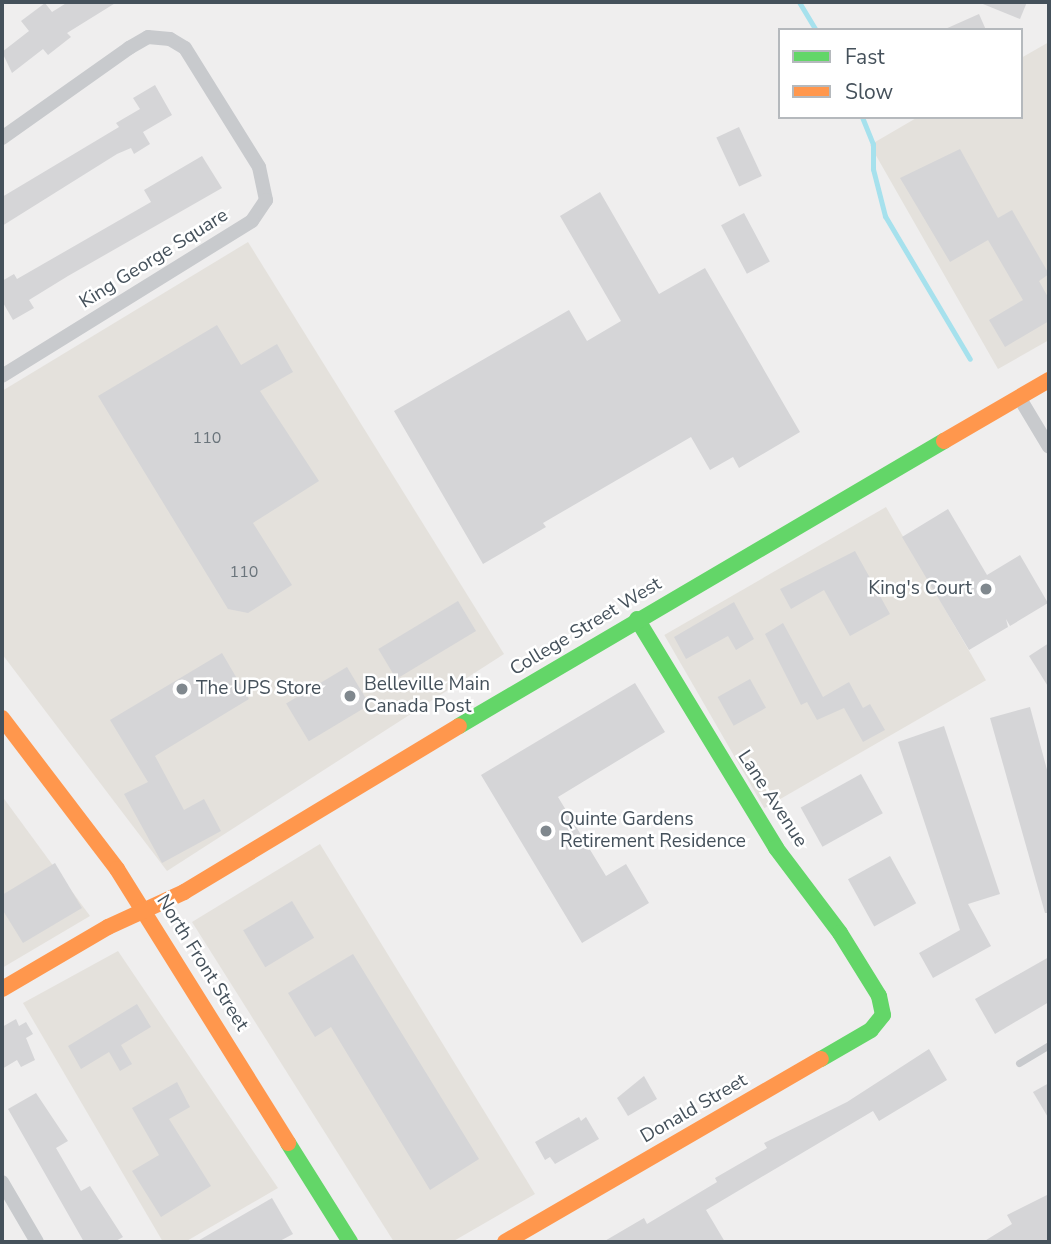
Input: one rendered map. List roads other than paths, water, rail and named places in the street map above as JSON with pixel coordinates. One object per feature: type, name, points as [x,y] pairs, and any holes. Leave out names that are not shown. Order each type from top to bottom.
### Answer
[{"type":"main road","name":"College Street West","points":[[2,989],[108,927],[146,912],[325,810],[637,619],[1049,380]]},
{"type":"main road","name":"Lane Avenue","points":[[637,619],[776,848],[841,933],[879,996]]},
{"type":"main road","name":"North Front Street","points":[[2,718],[146,912],[350,1242]]},
{"type":"main road","name":"Donald Street","points":[[505,1242],[871,1030],[883,1015],[879,996]]},
{"type":"street","name":"King George Square","points":[[2,138],[129,48],[148,37],[170,39],[185,48],[259,167],[266,200],[252,221],[4,370]]},
{"type":"street","points":[[1019,397],[1049,447]]},
{"type":"street","points":[[2,1182],[37,1242]]},
{"type":"lane","points":[[1019,1063],[1049,1045]]},
{"type":"waterway","points":[[799,2],[815,28]]},
{"type":"waterway","points":[[863,119],[873,144],[873,169],[885,216],[970,359]]},
{"type":"place","name":"King's Court","points":[[986,589]]},
{"type":"place","name":"The UPS Store","points":[[182,689]]},
{"type":"place","name":"Belleville Main Canada Post","points":[[350,696]]},
{"type":"place","name":"Quinte Gardens Retirement Residence","points":[[546,831]]}]
